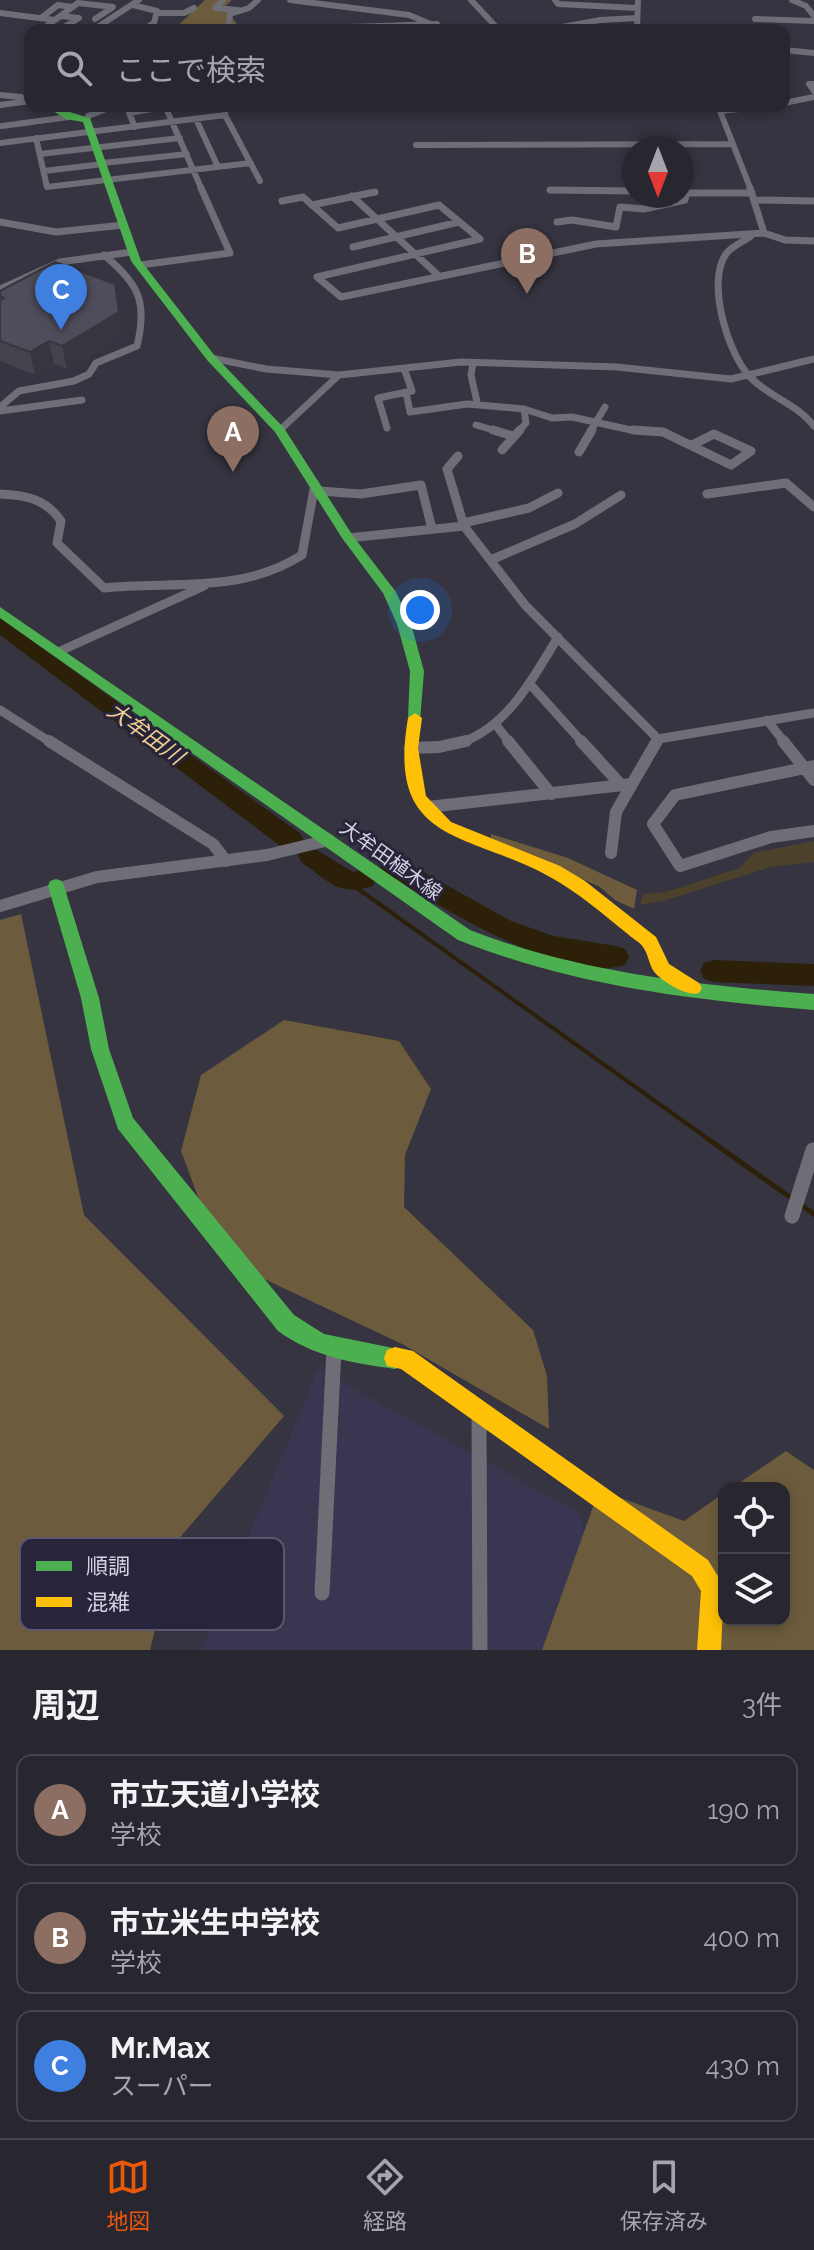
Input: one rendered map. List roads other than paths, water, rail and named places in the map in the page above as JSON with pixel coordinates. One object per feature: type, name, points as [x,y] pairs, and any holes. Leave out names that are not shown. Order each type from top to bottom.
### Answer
[{"type":"street","points":[[49,24],[87,0]]},
{"type":"street","points":[[103,24],[139,0]]},
{"type":"street","points":[[223,0],[215,8],[249,8],[258,0]]},
{"type":"street","points":[[290,0],[406,11],[438,24]]},
{"type":"street","points":[[471,0],[493,24]]},
{"type":"street","points":[[555,0],[558,4],[637,8]]},
{"type":"street","points":[[637,24],[638,0]]},
{"type":"street","points":[[792,0],[814,0]]},
{"type":"street","points":[[799,2],[814,19]]},
{"type":"street","points":[[41,18],[58,5],[113,7],[95,19]]},
{"type":"street","points":[[133,5],[157,13],[184,13],[194,8]]},
{"type":"street","points":[[229,24],[230,14],[238,10]]},
{"type":"street","points":[[0,13],[41,18],[79,18],[68,24]]},
{"type":"street","points":[[152,24],[157,13]]},
{"type":"street","points":[[578,24],[637,18]]},
{"type":"street","points":[[362,24],[363,19]]},
{"type":"street","points":[[755,19],[814,19]]},
{"type":"street","points":[[790,51],[814,53]]},
{"type":"street","points":[[814,84],[809,84],[814,91]]},
{"type":"street","points":[[0,95],[24,99]]},
{"type":"street","points":[[790,102],[814,97]]},
{"type":"street","points":[[0,105],[24,101]]},
{"type":"street","points":[[60,112],[69,117],[99,151]]},
{"type":"street","points":[[98,112],[88,116],[136,258],[211,358],[280,430],[348,538],[389,592],[411,643],[418,699],[410,748],[414,788],[445,826],[554,871],[579,886],[650,942],[662,969],[693,988]]},
{"type":"street","points":[[134,112],[129,113],[135,127]]},
{"type":"street","points":[[0,289],[60,262],[104,255],[136,258],[230,253],[169,112]]},
{"type":"street","points":[[720,112],[754,197],[764,233]]},
{"type":"street","points":[[36,138],[47,187],[135,127],[225,115],[260,181]]},
{"type":"street","points":[[2,126],[69,117]]},
{"type":"street","points":[[196,119],[218,167]]},
{"type":"street","points":[[0,143],[36,138],[193,170],[251,163]]},
{"type":"street","points":[[44,171],[99,151],[180,138]]},
{"type":"street","points":[[416,145],[733,144]]},
{"type":"street","points":[[40,154],[99,151],[187,154]]},
{"type":"street","points":[[550,190],[622,191]]},
{"type":"street","points":[[312,205],[375,192]]},
{"type":"street","points":[[694,194],[814,201]]},
{"type":"street","points":[[352,196],[438,275]]},
{"type":"street","points":[[282,201],[303,197],[338,228],[439,205],[480,239],[317,277],[341,297],[438,275],[620,241],[764,233],[785,240],[814,241]]},
{"type":"street","points":[[557,222],[572,220],[616,227],[622,207]]},
{"type":"street","points":[[353,247],[459,222]]},
{"type":"street","points":[[0,223],[30,225],[56,232],[124,225]]},
{"type":"street","points":[[751,235],[726,252],[717,278],[723,319],[738,360],[750,377],[814,426]]},
{"type":"street","points":[[0,409],[19,391],[74,381],[89,374],[96,363],[137,346],[143,322],[133,279],[104,255]]},
{"type":"street","points":[[211,358],[275,370],[339,375],[473,363],[617,367],[716,379],[750,377],[814,359]]},
{"type":"street","points":[[473,363],[471,375],[477,402]]},
{"type":"street","points":[[387,428],[378,398],[412,391],[404,368]]},
{"type":"street","points":[[280,430],[339,375]]},
{"type":"street","points":[[406,392],[410,412],[450,403],[477,402],[539,411],[552,418],[663,432],[694,444],[731,465],[751,451],[714,434],[694,444]]},
{"type":"street","points":[[0,409],[82,400]]},
{"type":"street","points":[[579,452],[605,407]]},
{"type":"street","points":[[502,450],[526,423],[524,409]]},
{"type":"street","points":[[476,425],[513,436]]},
{"type":"street","points":[[458,456],[447,469],[463,525],[493,559],[525,605],[658,739]]},
{"type":"street","points":[[707,494],[786,483],[814,507]]},
{"type":"street","points":[[0,494],[42,500],[52,508],[61,521],[57,543],[104,588],[150,583],[204,586],[267,576],[302,555],[306,549],[311,491],[317,488],[361,494],[421,485],[432,529]]},
{"type":"street","points":[[348,538],[463,525],[529,508],[558,493]]},
{"type":"street","points":[[493,559],[557,535],[596,515],[621,495]]},
{"type":"street","points":[[58,652],[169,605],[204,586]]},
{"type":"street","name":"大牟田植木線","points":[[0,611],[464,935],[504,954],[621,981],[814,1002]]},
{"type":"street","points":[[410,748],[438,750],[462,745],[496,725],[529,683],[558,637]]},
{"type":"street","points":[[529,683],[626,784]]},
{"type":"street","points":[[0,710],[213,844],[226,861]]},
{"type":"street","points":[[611,853],[616,812],[626,784],[658,739],[814,713]]},
{"type":"street","points":[[767,720],[808,767],[814,780]]},
{"type":"street","points":[[496,725],[551,794]]},
{"type":"street","points":[[808,767],[675,795],[653,824],[680,866],[771,837],[814,831]]},
{"type":"street","points":[[428,807],[626,784]]},
{"type":"street","points":[[0,906],[56,886],[97,877],[226,861],[329,840]]},
{"type":"street","points":[[56,886],[90,998],[100,1049],[125,1123],[286,1323],[304,1338],[334,1349],[405,1359],[700,1568],[713,1589],[709,1650]]},
{"type":"street","points":[[792,1216],[813,1150]]},
{"type":"street","points":[[322,1593],[334,1349]]},
{"type":"street","points":[[479,1411],[480,1650]]},
{"type":"waterway","name":"大牟田川","points":[[0,625],[292,841]]},
{"type":"waterway","name":"大牟田川","points":[[310,855],[350,883],[364,879]]},
{"type":"waterway","name":"大牟田川","points":[[391,871],[400,869],[477,917],[527,939],[553,947],[616,957]]},
{"type":"waterway","points":[[350,883],[711,1141]]},
{"type":"waterway","name":"大牟田川","points":[[713,971],[814,975]]},
{"type":"waterway","points":[[708,1139],[794,1200]]},
{"type":"waterway","points":[[801,1205],[814,1214]]},
{"type":"place","name":"市立米生中学校","points":[[527,294]]},
{"type":"place","name":"Mr.Max","points":[[61,330]]},
{"type":"place","name":"市立天道小学校","points":[[233,472]]}]
